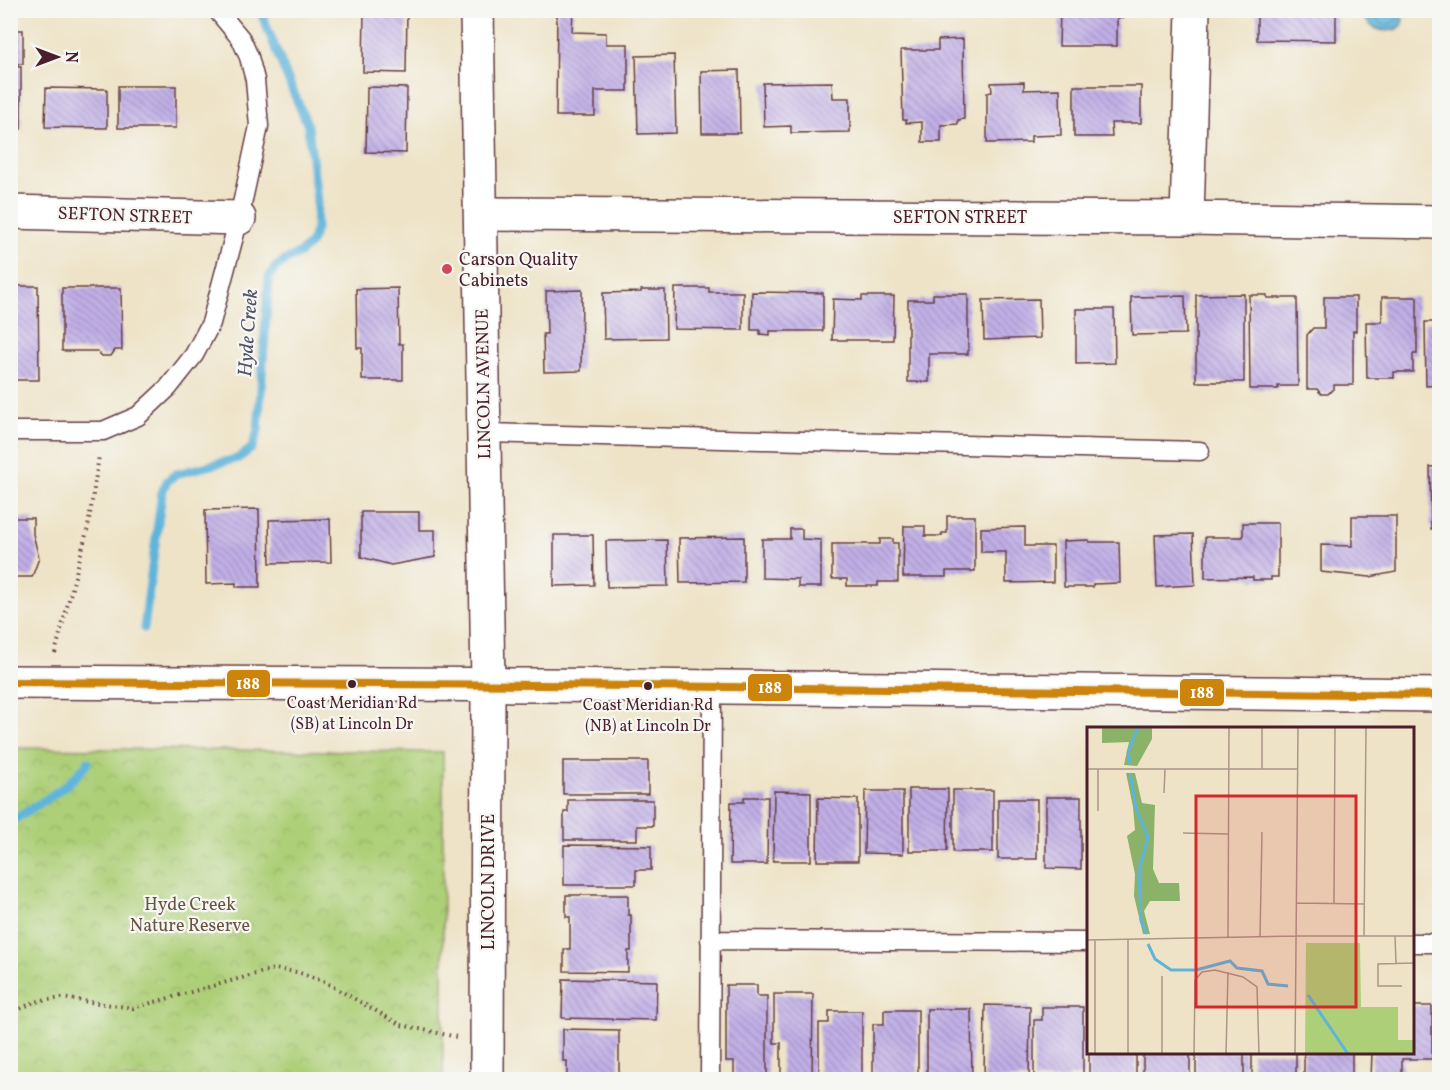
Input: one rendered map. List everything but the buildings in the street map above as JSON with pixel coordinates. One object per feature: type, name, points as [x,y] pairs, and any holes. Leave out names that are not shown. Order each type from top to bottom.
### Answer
[{"type":"main road","name":"LINCOLN AVENUE","points":[[477,10],[488,685]]},
{"type":"main road","points":[[1187,218],[1192,10]]},
{"type":"main road","name":"SEFTON STREET","points":[[10,212],[239,218]]},
{"type":"main road","name":"SEFTON STREET","points":[[481,214],[1187,218],[1440,222]]},
{"type":"main road","points":[[10,682],[1440,695]]},
{"type":"main road","name":"LINCOLN DRIVE","points":[[487,1080],[488,685]]},
{"type":"lane","points":[[10,431],[103,431],[138,416],[168,388],[194,355],[210,323],[239,218],[259,126],[255,80],[249,57],[241,39],[217,10]]},
{"type":"lane","points":[[484,433],[1200,451]]},
{"type":"lane","points":[[710,1080],[712,687]]},
{"type":"lane","points":[[710,940],[1087,942]]},
{"type":"lane","points":[[1414,943],[1440,944]]},
{"type":"path","points":[[47,682],[88,527],[103,431]]},
{"type":"path","points":[[10,1014],[34,1002],[62,998],[133,1008],[274,969],[297,972],[322,981],[401,1025],[454,1037],[487,1036]]},
{"type":"green space","name":"Hyde Creek Nature Reserve","points":[[11,748],[443,752],[443,1079],[11,1079]]},
{"type":"water","points":[[1362,11],[1398,11],[1403,19],[1402,24],[1398,29],[1381,30],[1366,21]]},
{"type":"waterway","name":"Hyde Creek","points":[[144,628],[162,492],[167,481],[176,474],[239,458],[252,448],[258,431],[269,277],[275,268],[300,253],[311,243],[316,229],[317,200],[308,126],[260,10]]},
{"type":"waterway","name":"Hyde Creek","points":[[10,822],[62,788],[88,762]]},
{"type":"transit line","name":"188","points":[[10,682],[541,685],[1440,695]]},
{"type":"place","name":"Carson Quality Cabinets","points":[[447,269]]},
{"type":"place","name":"Coast Meridian Rd (SB) at Lincoln Dr","points":[[352,684]]},
{"type":"place","name":"Coast Meridian Rd (NB) at Lincoln Dr","points":[[648,686]]}]
